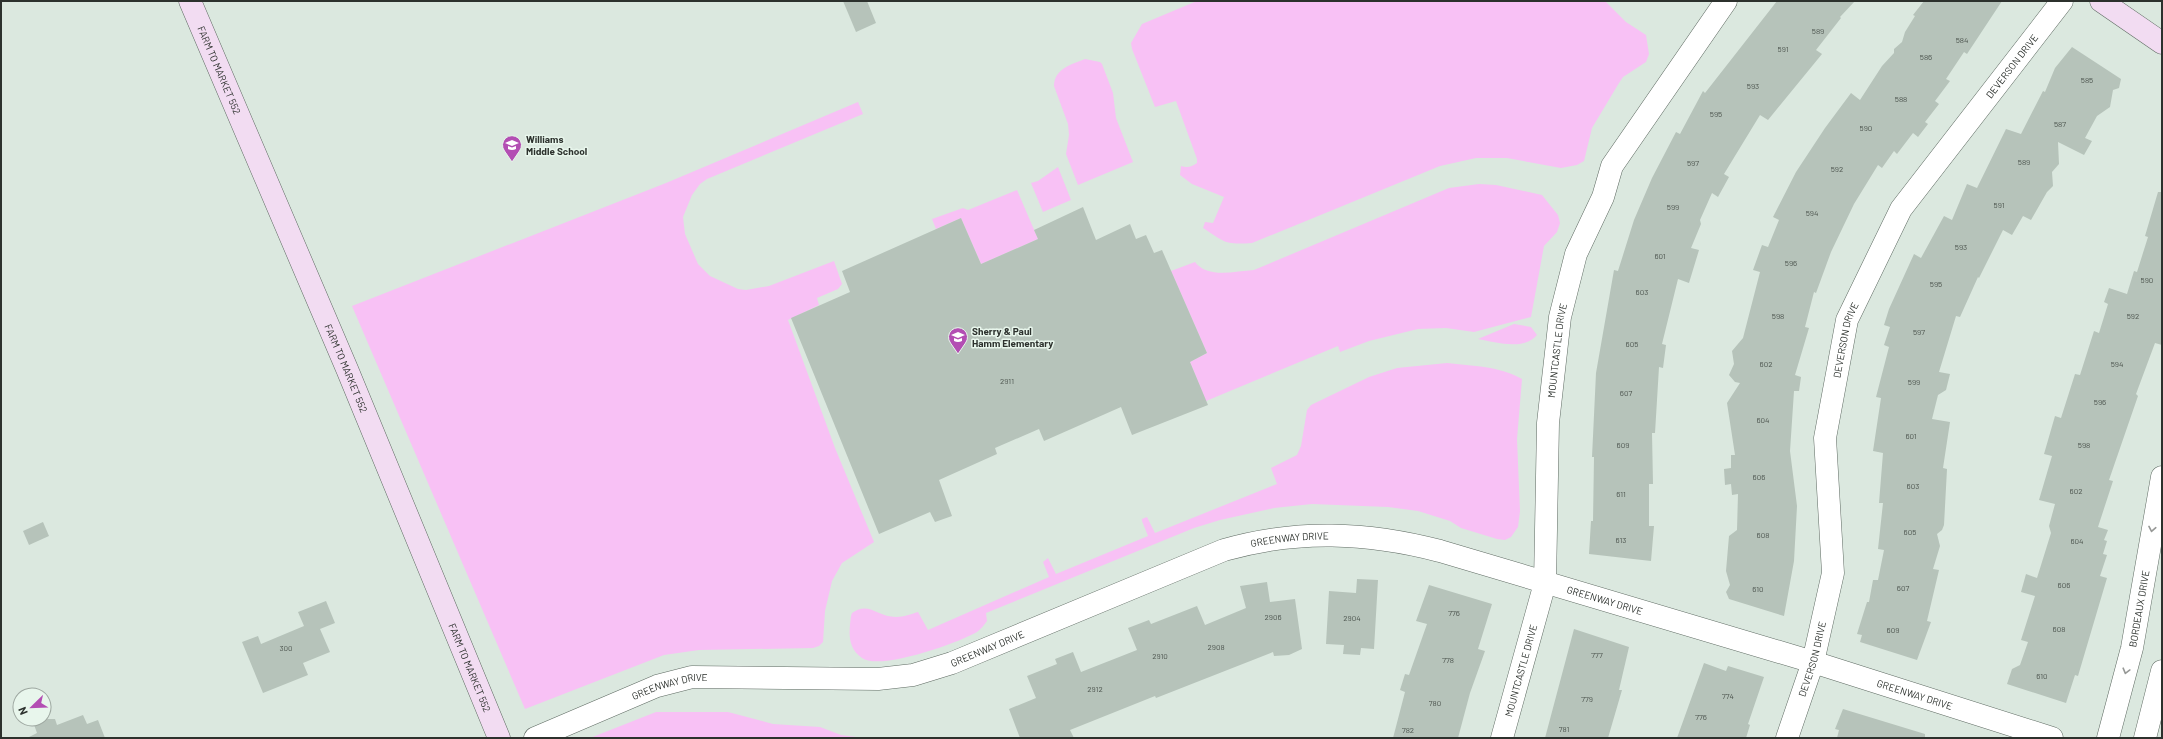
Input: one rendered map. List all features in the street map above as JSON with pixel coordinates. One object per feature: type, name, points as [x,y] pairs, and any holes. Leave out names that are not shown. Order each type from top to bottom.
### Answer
[{"type":"main road","name":"FARM TO MARKET 552","points":[[190,1],[347,369],[499,738]]},
{"type":"main road","points":[[2101,1],[2162,43]]},
{"type":"street","name":"MOUNTCASTLE DRIVE","points":[[1502,738],[1545,583],[1548,424],[1560,317],[1576,254],[1603,197],[1612,166],[1726,1]]},
{"type":"street","name":"DEVERSON DRIVE","points":[[1787,738],[1813,662],[1833,573],[1826,438],[1847,320],[1901,209],[2062,1]]},
{"type":"street","name":"BORDEAUX DRIVE","points":[[2108,738],[2132,648],[2162,477]]},
{"type":"street","name":"GREENWAY DRIVE","points":[[535,738],[657,686],[692,677],[867,680],[900,677],[926,672],[952,663],[1210,555],[1244,544],[1266,540],[1330,534],[1390,540],[1440,551],[1813,662],[2052,738]]},
{"type":"street","points":[[2145,738],[2162,671]]},
{"type":"shaded area","points":[[1197,1],[1605,1],[1626,22],[1646,35],[1649,54],[1646,62],[1623,77],[1619,83],[1592,128],[1584,161],[1577,165],[1561,168],[1507,158],[1476,158],[1440,166],[1252,243],[1230,243],[1225,242],[1203,228],[1205,222],[1213,223],[1224,197],[1192,184],[1180,175],[1181,166],[1191,166],[1197,163],[1197,159],[1176,101],[1155,107],[1131,43],[1142,24]]},
{"type":"shaded area","points":[[1085,59],[1100,62],[1102,64],[1113,93],[1116,118],[1133,162],[1078,185],[1066,154],[1069,135],[1068,124],[1054,86],[1057,75],[1060,71],[1069,65]]},
{"type":"shaded area","points":[[858,102],[863,114],[707,179],[700,184],[692,195],[683,217],[685,234],[698,264],[710,276],[738,289],[746,290],[769,286],[834,261],[842,284],[838,289],[817,298],[819,305],[788,320],[835,448],[874,542],[842,563],[832,581],[825,611],[823,642],[819,646],[813,648],[699,650],[664,655],[525,709],[352,306],[666,183]]},
{"type":"shaded area","points":[[1058,167],[1071,200],[1043,212],[1031,183],[1038,181]]},
{"type":"shaded area","points":[[1479,184],[1496,185],[1542,195],[1558,215],[1560,223],[1557,232],[1544,246],[1531,317],[1474,332],[1446,328],[1418,329],[1369,341],[1340,352],[1338,346],[1206,401],[1190,362],[1207,353],[1171,271],[1195,262],[1207,271],[1214,272],[1222,273],[1254,270],[1449,188]]},
{"type":"shaded area","points":[[1017,190],[1038,239],[981,264],[961,218],[936,229],[932,219],[963,208],[968,210]]},
{"type":"shaded area","points":[[1514,324],[1531,327],[1537,335],[1525,343],[1517,344],[1478,339]]},
{"type":"shaded area","points":[[1447,363],[1505,371],[1522,379],[1517,439],[1520,511],[1518,527],[1511,537],[1505,540],[1461,528],[1450,521],[1418,511],[1388,507],[1312,504],[1274,508],[1220,520],[1194,528],[986,613],[987,621],[977,632],[954,643],[919,654],[885,661],[871,661],[862,658],[857,654],[851,644],[851,616],[852,613],[858,610],[868,609],[884,615],[896,617],[918,612],[928,630],[1049,577],[1043,562],[1048,558],[1056,574],[1148,536],[1142,519],[1147,517],[1155,533],[1277,484],[1271,468],[1297,455],[1301,446],[1307,410],[1311,405],[1369,377],[1397,368]]},
{"type":"shaded area","points":[[656,712],[728,712],[773,724],[820,727],[841,735],[864,738],[590,738]]},
{"type":"building","points":[[843,1],[867,1],[876,23],[856,32]]},
{"type":"building","points":[[1777,1],[1855,1],[1840,17],[1841,18],[1816,50],[1822,54],[1768,120],[1760,115],[1724,174],[1729,177],[1718,197],[1712,193],[1700,220],[1701,224],[1691,248],[1699,250],[1689,283],[1678,279],[1662,344],[1666,345],[1663,368],[1659,367],[1655,433],[1652,433],[1653,484],[1649,484],[1649,526],[1654,526],[1651,561],[1589,554],[1591,521],[1593,521],[1594,457],[1592,457],[1596,373],[1614,270],[1618,271],[1634,220],[1652,178],[1676,132],[1680,134],[1703,91],[1705,93]]},
{"type":"building","points":[[1924,1],[2002,1],[1967,54],[1964,52],[1946,79],[1950,81],[1935,101],[1939,104],[1925,122],[1928,124],[1918,137],[1913,133],[1897,154],[1894,151],[1882,168],[1878,165],[1854,204],[1831,252],[1816,293],[1814,292],[1805,327],[1809,328],[1795,375],[1801,377],[1799,391],[1794,391],[1790,451],[1797,506],[1794,561],[1784,616],[1729,599],[1726,592],[1730,585],[1726,571],[1729,536],[1737,530],[1738,494],[1732,495],[1731,484],[1725,485],[1724,469],[1731,468],[1731,455],[1735,455],[1727,403],[1740,383],[1735,382],[1729,375],[1734,364],[1732,351],[1743,338],[1760,272],[1753,270],[1762,245],[1768,247],[1779,220],[1773,217],[1796,172],[1825,128],[1851,93],[1860,100],[1882,66],[1894,53],[1894,49],[1902,42],[1905,32],[1915,16],[1913,15]]},
{"type":"building","points":[[2072,47],[2121,79],[2119,88],[2113,90],[2110,107],[2097,116],[2085,138],[2092,141],[2084,155],[2058,142],[2059,164],[2052,172],[2053,186],[2047,192],[2031,220],[2023,216],[2012,235],[2003,230],[1979,278],[1978,277],[1960,317],[1956,316],[1939,372],[1950,374],[1946,390],[1938,395],[1932,419],[1950,422],[1943,468],[1947,469],[1944,525],[1942,530],[1937,534],[1940,546],[1933,569],[1939,570],[1927,621],[1931,622],[1917,660],[1860,642],[1862,635],[1857,634],[1867,602],[1869,602],[1873,580],[1878,580],[1884,550],[1878,549],[1883,503],[1879,503],[1883,453],[1873,451],[1881,398],[1876,397],[1889,347],[1884,345],[1890,327],[1884,325],[1889,309],[1914,254],[1921,258],[1944,216],[1952,220],[1967,184],[1977,188],[2006,129],[2021,134],[2043,91],[2045,92],[2055,68]]},
{"type":"building","points":[[2158,192],[2162,192],[2162,345],[2155,343],[2136,394],[2138,396],[2109,480],[2113,481],[2098,527],[2108,530],[2104,540],[2107,541],[2103,554],[2107,555],[2100,576],[2107,578],[2078,676],[2075,675],[2066,703],[2007,684],[2012,669],[2020,665],[2028,642],[2021,640],[2035,596],[2021,592],[2026,574],[2037,578],[2051,533],[2049,526],[2055,504],[2039,500],[2052,456],[2044,454],[2055,416],[2061,418],[2075,374],[2080,375],[2094,331],[2099,333],[2108,304],[2104,302],[2109,288],[2127,294],[2134,271],[2137,272],[2148,237],[2145,236]]},
{"type":"building","name":"Sherry & Paul Hamm Elementary","points":[[1083,207],[1096,240],[1130,224],[1136,239],[1146,235],[1154,253],[1162,250],[1207,353],[1190,362],[1208,405],[1132,435],[1121,407],[1044,441],[1039,429],[995,448],[997,454],[939,480],[952,516],[935,522],[930,512],[879,534],[791,318],[850,292],[842,271],[961,218],[981,264],[1038,239],[1034,230]]},
{"type":"building","points":[[43,522],[49,536],[29,545],[23,531]]},
{"type":"building","points":[[1357,579],[1378,580],[1374,649],[1361,648],[1360,655],[1343,654],[1344,645],[1326,644],[1329,591],[1356,593]]},
{"type":"building","points":[[1267,582],[1270,602],[1295,599],[1302,649],[1289,655],[1274,656],[1273,652],[1156,698],[1155,696],[1070,730],[1074,738],[1020,738],[1009,709],[1036,698],[1027,676],[1057,664],[1055,659],[1073,652],[1081,672],[1137,650],[1128,628],[1149,620],[1151,624],[1197,606],[1205,625],[1246,608],[1240,586]]},
{"type":"building","points":[[1429,585],[1492,604],[1478,649],[1485,651],[1470,693],[1458,738],[1393,738],[1405,692],[1400,690],[1405,674],[1409,675],[1427,624],[1416,621]]},
{"type":"building","points":[[326,601],[335,623],[320,629],[330,652],[303,663],[308,675],[263,693],[242,642],[258,636],[261,644],[304,626],[298,612]]},
{"type":"building","points":[[1574,629],[1629,647],[1619,690],[1622,690],[1608,738],[1545,738]]},
{"type":"building","points":[[1704,663],[1726,671],[1728,666],[1764,677],[1748,724],[1750,725],[1746,738],[1677,738]]},
{"type":"building","points":[[1843,709],[1925,734],[1925,738],[1837,738],[1839,730],[1835,729]]},
{"type":"building","points":[[83,715],[87,724],[98,720],[105,738],[27,738],[37,733],[35,727],[52,727],[52,719],[55,719],[57,725]]},
{"type":"place","name":"Williams Middle School","points":[[512,162]]},
{"type":"place","name":"Sherry & Paul Hamm Elementary","points":[[958,354]]}]
